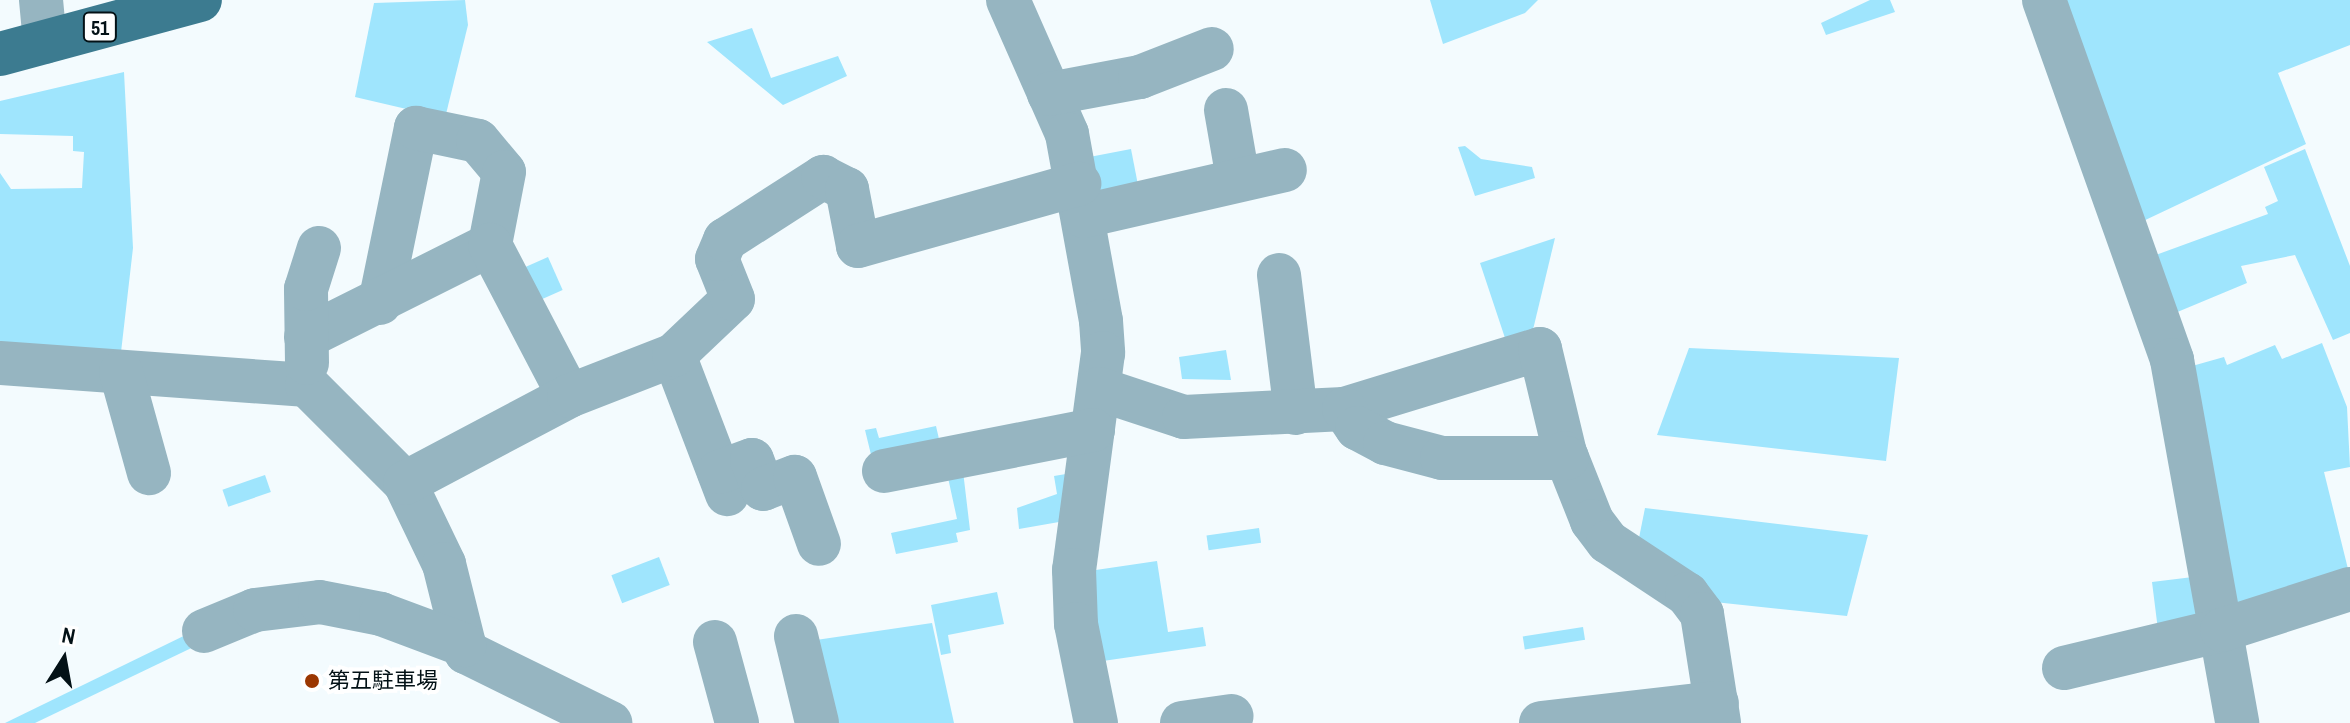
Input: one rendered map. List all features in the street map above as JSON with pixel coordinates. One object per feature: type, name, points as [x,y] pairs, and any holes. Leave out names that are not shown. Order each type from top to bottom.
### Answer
[{"type":"main road","name":"51","points":[[0,54],[43,21],[200,0]]},
{"type":"street","points":[[1008,0],[1049,94],[1081,200],[1101,321],[1096,410],[1074,570],[1076,624],[1096,723]]},
{"type":"street","points":[[2044,0],[2172,360],[2237,723]]},
{"type":"street","points":[[1049,94],[1140,77],[1212,49]]},
{"type":"street","points":[[1226,110],[1238,179]]},
{"type":"street","points":[[380,303],[416,128],[478,141],[504,172],[490,245],[569,396]]},
{"type":"street","points":[[405,483],[569,396],[674,355],[733,299],[717,259],[725,240],[823,177],[847,189],[858,246],[1081,200],[1285,170]]},
{"type":"street","points":[[306,337],[380,303],[490,245]]},
{"type":"street","points":[[307,385],[306,289],[319,248]]},
{"type":"street","points":[[1279,275],[1296,413]]},
{"type":"street","points":[[884,471],[1096,410],[1184,417],[1344,409],[1540,349],[1567,458],[1608,542],[1687,594],[1702,614],[1718,713],[1541,723]]},
{"type":"street","points":[[674,355],[723,483],[752,460],[763,489],[795,477],[819,544]]},
{"type":"street","points":[[0,363],[307,385],[405,483],[444,564],[466,652],[610,723]]},
{"type":"street","points":[[121,372],[149,473]]},
{"type":"street","points":[[1344,409],[1357,428],[1385,443],[1442,458],[1567,458]]},
{"type":"street","points":[[2064,668],[2222,630],[2350,589]]},
{"type":"street","points":[[204,631],[255,610],[320,602],[381,614],[464,645]]},
{"type":"street","points":[[796,636],[817,723]]},
{"type":"street","points":[[715,642],[737,723]]},
{"type":"street","points":[[1182,723],[1232,716]]},
{"type":"shaded area","points":[[465,0],[468,25],[445,118],[355,97],[374,3]]},
{"type":"shaded area","points":[[1430,0],[1538,0],[1525,13],[1443,44]]},
{"type":"shaded area","points":[[1870,0],[1890,0],[1895,12],[1826,35],[1821,23]]},
{"type":"shaded area","points":[[2060,0],[2350,0],[2350,45],[2278,73],[2306,144],[2139,223]]},
{"type":"shaded area","points":[[752,28],[771,78],[838,56],[847,76],[783,105],[707,42]]},
{"type":"shaded area","points":[[124,72],[133,248],[120,361],[0,352],[0,173],[11,189],[82,188],[84,152],[73,151],[73,136],[0,134],[0,101]]},
{"type":"shaded area","points":[[1465,146],[1481,159],[1532,167],[1535,178],[1475,196],[1458,147]]},
{"type":"shaded area","points":[[1131,149],[1139,189],[1095,198],[1087,158]]},
{"type":"shaded area","points":[[2305,149],[2350,266],[2350,333],[2333,340],[2295,255],[2241,266],[2247,283],[2175,313],[2153,256],[2268,214],[2265,207],[2278,201],[2264,167]]},
{"type":"shaded area","points":[[1555,238],[1531,338],[1507,344],[1480,263]]},
{"type":"shaded area","points":[[548,257],[563,290],[536,302],[522,269]]},
{"type":"shaded area","points":[[2322,343],[2347,407],[2350,467],[2324,472],[2350,577],[2245,611],[2230,599],[2185,368],[2224,357],[2227,365],[2275,345],[2282,359]]},
{"type":"shaded area","points":[[1689,348],[1899,358],[1886,461],[1657,435]]},
{"type":"shaded area","points":[[1226,350],[1231,380],[1182,379],[1179,357]]},
{"type":"shaded area","points":[[936,426],[942,452],[874,467],[865,430],[876,428],[879,438]]},
{"type":"shaded area","points":[[963,471],[970,530],[956,533],[958,542],[896,554],[891,533],[957,519],[947,473]]},
{"type":"shaded area","points":[[1066,474],[1059,522],[1019,529],[1017,508],[1057,494],[1054,476]]},
{"type":"shaded area","points":[[265,475],[271,492],[228,507],[222,490]]},
{"type":"shaded area","points":[[1645,508],[1868,535],[1847,616],[1705,601],[1637,548]]},
{"type":"shaded area","points":[[1259,528],[1261,543],[1209,550],[1207,535]]},
{"type":"shaded area","points":[[659,557],[670,585],[622,603],[611,575]]},
{"type":"shaded area","points":[[1157,561],[1168,632],[1203,627],[1206,646],[1096,662],[1089,571]]},
{"type":"shaded area","points":[[2201,576],[2207,614],[2158,630],[2152,582]]},
{"type":"shaded area","points":[[997,592],[1004,624],[948,635],[951,653],[941,655],[931,605]]},
{"type":"shaded area","points":[[932,623],[954,723],[834,723],[816,640]]},
{"type":"shaded area","points":[[1583,627],[1585,640],[1525,649],[1523,637]]},
{"type":"shaded area","points":[[200,628],[206,641],[35,723],[5,723]]},
{"type":"place","name":"第五駐車場","points":[[312,681]]}]
